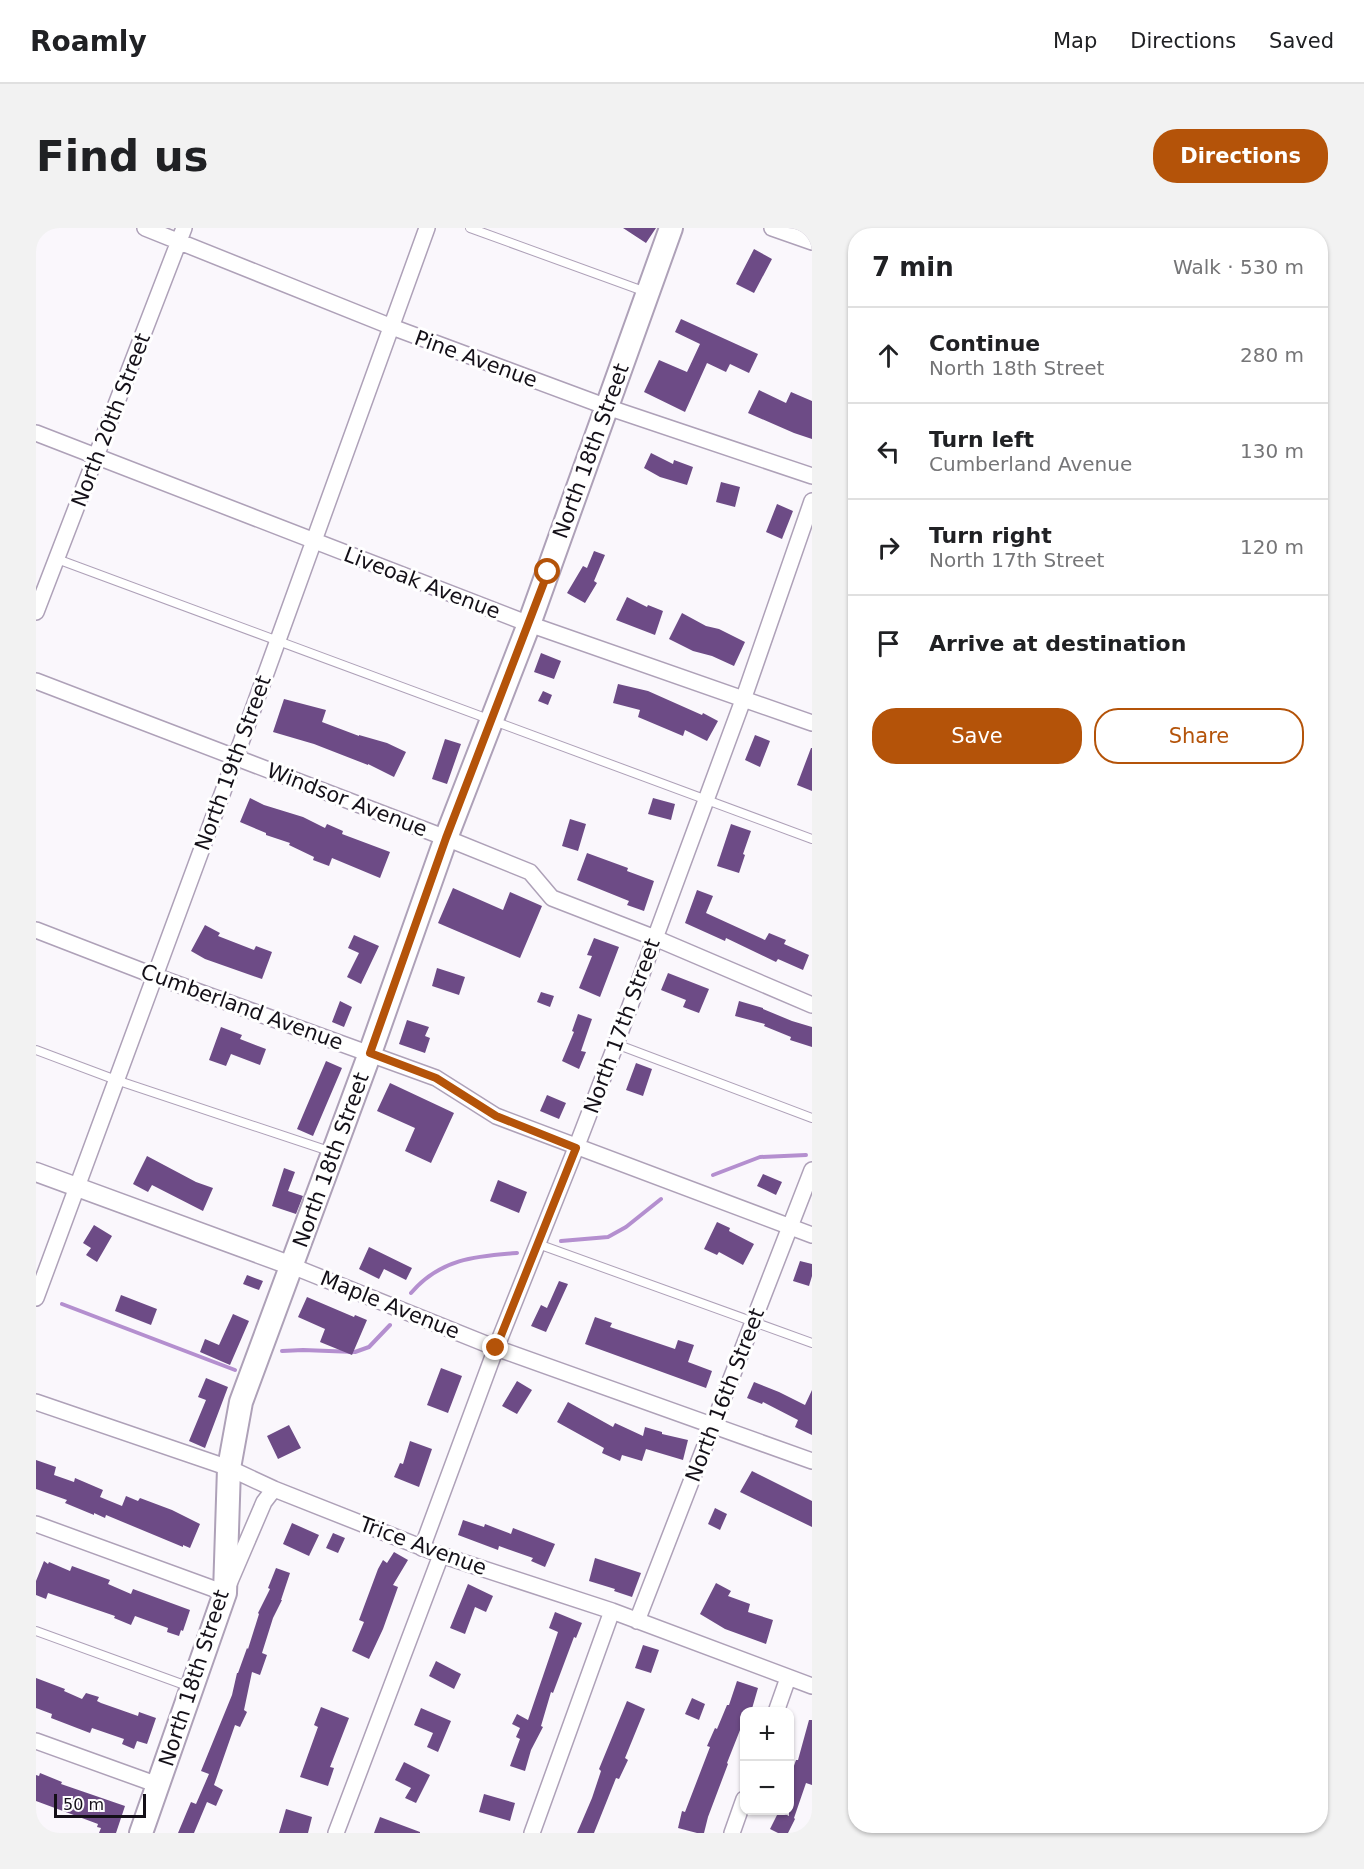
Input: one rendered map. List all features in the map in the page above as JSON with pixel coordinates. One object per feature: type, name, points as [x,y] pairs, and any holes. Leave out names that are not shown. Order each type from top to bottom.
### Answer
[{"type":"main road","name":"North 18th Street","points":[[141,1833],[225,1593],[229,1468],[241,1402],[334,1153],[446,838],[529,624],[671,228]]},
{"type":"street","name":"Pine Avenue","points":[[145,228],[182,234],[392,327],[607,407],[812,476]]},
{"type":"street","name":"North 19th Street","points":[[36,1298],[236,759],[428,228]]},
{"type":"street","points":[[772,228],[812,242]]},
{"type":"street","name":"North 20th Street","points":[[36,612],[182,234]]},
{"type":"street","name":"Liveoak Avenue","points":[[36,433],[529,624],[812,723]]},
{"type":"street","name":"North 17th Street","points":[[422,1548],[496,1348],[616,1044],[743,700],[812,501]]},
{"type":"street","name":"Windsor Avenue","points":[[36,681],[530,872],[552,898],[655,938],[812,1005]]},
{"type":"street","name":"Cumberland Avenue","points":[[36,930],[155,976],[436,1078],[496,1116],[812,1235]]},
{"type":"street","name":"North 16th Street","points":[[637,1621],[812,1170]]},
{"type":"street","name":"Maple Avenue","points":[[36,1172],[292,1266],[496,1348],[812,1461]]},
{"type":"street","name":"Trice Avenue","points":[[36,1402],[229,1468],[274,1489],[441,1556],[612,1611],[812,1686]]},
{"type":"street","points":[[36,1524],[225,1593],[264,1502],[274,1489]]},
{"type":"street","points":[[336,1833],[441,1556]]},
{"type":"street","points":[[532,1833],[612,1611]]},
{"type":"street","points":[[778,1707],[788,1678]]},
{"type":"street","points":[[36,1741],[158,1785]]},
{"type":"street","points":[[732,1833],[740,1810]]},
{"type":"lane","points":[[470,228],[648,292]]},
{"type":"lane","points":[[57,559],[812,839]]},
{"type":"lane","points":[[616,1044],[812,1118]]},
{"type":"lane","points":[[36,1050],[116,1080],[334,1153]]},
{"type":"lane","points":[[538,1244],[812,1343]]},
{"type":"lane","points":[[36,1631],[192,1688]]},
{"type":"building","points":[[623,228],[656,228],[646,243]]},
{"type":"building","points":[[754,249],[772,259],[754,293],[736,284]]},
{"type":"building","points":[[681,319],[758,354],[749,373],[730,364],[726,372],[707,363],[685,412],[644,392],[659,360],[687,372],[700,344],[675,332]]},
{"type":"building","points":[[759,390],[786,403],[791,392],[812,401],[812,439],[748,413]]},
{"type":"building","points":[[651,453],[673,464],[674,460],[693,467],[687,485],[660,477],[644,468]]},
{"type":"building","points":[[721,482],[740,487],[735,507],[716,502]]},
{"type":"building","points":[[777,504],[793,511],[782,539],[766,532]]},
{"type":"building","points":[[594,551],[605,555],[594,581],[597,583],[585,603],[567,593],[583,566],[587,568]]},
{"type":"building","points":[[627,597],[647,607],[648,605],[663,611],[655,635],[616,620]]},
{"type":"building","points":[[682,613],[745,642],[734,666],[712,656],[693,651],[669,639]]},
{"type":"building","points":[[541,653],[561,661],[554,679],[534,672]]},
{"type":"building","points":[[618,684],[648,691],[718,721],[707,741],[685,730],[683,736],[638,717],[640,710],[613,703]]},
{"type":"building","points":[[543,691],[552,695],[548,705],[538,701]]},
{"type":"building","points":[[284,699],[326,710],[322,722],[359,736],[387,743],[406,752],[394,777],[368,764],[273,732]]},
{"type":"building","points":[[755,735],[770,741],[760,767],[745,760]]},
{"type":"building","points":[[445,739],[461,744],[447,784],[432,779]]},
{"type":"building","points":[[812,748],[812,791],[797,785]]},
{"type":"building","points":[[250,798],[264,805],[303,817],[325,828],[327,824],[343,831],[342,834],[390,852],[380,878],[332,858],[329,866],[313,860],[314,857],[289,845],[290,843],[266,835],[240,822]]},
{"type":"building","points":[[653,798],[675,804],[671,820],[648,814]]},
{"type":"building","points":[[570,819],[586,824],[578,851],[562,846]]},
{"type":"building","points":[[731,824],[751,831],[739,873],[717,866]]},
{"type":"building","points":[[587,853],[628,868],[627,871],[654,881],[644,911],[627,905],[629,901],[577,880]]},
{"type":"building","points":[[453,888],[503,910],[510,892],[542,906],[520,958],[438,923]]},
{"type":"building","points":[[697,890],[713,896],[706,913],[765,940],[769,933],[786,940],[784,944],[809,955],[803,970],[778,959],[776,962],[726,938],[725,941],[685,923]]},
{"type":"building","points":[[205,925],[220,933],[218,936],[254,950],[256,946],[272,952],[262,979],[205,959],[191,951]]},
{"type":"building","points":[[354,935],[379,946],[361,984],[347,977],[359,953],[348,948]]},
{"type":"building","points":[[594,938],[619,947],[600,997],[579,988],[592,956],[587,955]]},
{"type":"building","points":[[437,968],[465,977],[459,995],[432,986]]},
{"type":"building","points":[[668,973],[709,989],[699,1013],[683,1007],[686,1000],[661,990]]},
{"type":"building","points":[[541,992],[554,996],[550,1007],[537,1002]]},
{"type":"building","points":[[340,1001],[352,1007],[344,1027],[332,1022]]},
{"type":"building","points":[[739,1001],[812,1027],[812,1047],[790,1040],[791,1037],[764,1026],[765,1024],[735,1016]]},
{"type":"building","points":[[578,1014],[592,1019],[581,1051],[586,1052],[579,1069],[562,1061],[574,1032],[572,1031]]},
{"type":"building","points":[[407,1020],[429,1027],[425,1036],[430,1038],[425,1053],[399,1044]]},
{"type":"building","points":[[221,1027],[242,1035],[240,1039],[266,1049],[260,1065],[231,1054],[226,1066],[209,1060]]},
{"type":"building","points":[[326,1061],[342,1068],[313,1136],[297,1129]]},
{"type":"building","points":[[636,1063],[652,1069],[643,1096],[626,1090]]},
{"type":"building","points":[[390,1083],[454,1113],[431,1163],[405,1151],[415,1128],[377,1111]]},
{"type":"building","points":[[547,1095],[566,1103],[559,1119],[540,1111]]},
{"type":"building","points":[[147,1156],[196,1182],[213,1188],[203,1211],[152,1185],[148,1192],[133,1184]]},
{"type":"building","points":[[284,1168],[295,1172],[288,1191],[303,1196],[296,1214],[272,1206]]},
{"type":"building","points":[[763,1174],[782,1182],[776,1195],[757,1186]]},
{"type":"building","points":[[498,1180],[527,1192],[519,1213],[490,1201]]},
{"type":"building","points":[[717,1222],[754,1244],[743,1265],[719,1252],[717,1255],[704,1249]]},
{"type":"building","points":[[94,1225],[112,1236],[97,1262],[86,1255],[91,1248],[83,1243]]},
{"type":"building","points":[[369,1247],[412,1268],[406,1280],[384,1269],[379,1279],[359,1269]]},
{"type":"building","points":[[800,1261],[812,1264],[809,1286],[793,1281]]},
{"type":"building","points":[[247,1275],[263,1281],[259,1290],[243,1284]]},
{"type":"building","points":[[559,1281],[568,1284],[546,1332],[531,1326],[541,1305],[547,1308]]},
{"type":"building","points":[[121,1295],[157,1309],[151,1325],[115,1311]]},
{"type":"building","points":[[307,1297],[354,1317],[355,1315],[367,1320],[352,1355],[320,1342],[325,1329],[298,1317]]},
{"type":"building","points":[[233,1314],[249,1321],[230,1365],[200,1352],[205,1339],[219,1345]]},
{"type":"building","points":[[595,1317],[612,1323],[610,1327],[675,1349],[678,1340],[694,1345],[688,1362],[712,1371],[706,1388],[585,1344]]},
{"type":"building","points":[[441,1368],[462,1376],[448,1413],[427,1405]]},
{"type":"building","points":[[206,1378],[228,1387],[205,1448],[189,1441],[206,1400],[198,1397]]},
{"type":"building","points":[[517,1381],[532,1390],[517,1414],[502,1406]]},
{"type":"building","points":[[754,1382],[805,1405],[812,1390],[812,1435],[795,1427],[798,1420],[763,1402],[762,1404],[747,1398]]},
{"type":"building","points":[[568,1402],[613,1427],[615,1423],[643,1436],[645,1427],[688,1440],[683,1460],[646,1449],[642,1461],[622,1455],[620,1461],[602,1453],[604,1448],[557,1422]]},
{"type":"building","points":[[289,1425],[301,1448],[278,1459],[267,1436]]},
{"type":"building","points":[[410,1441],[432,1449],[419,1487],[394,1477],[400,1463],[403,1464]]},
{"type":"building","points":[[36,1460],[56,1467],[54,1475],[74,1482],[75,1478],[103,1490],[100,1497],[122,1506],[126,1496],[138,1501],[140,1498],[200,1524],[190,1548],[106,1515],[105,1518],[94,1513],[94,1515],[65,1503],[67,1500],[36,1489]]},
{"type":"building","points":[[752,1471],[812,1501],[812,1527],[740,1492]]},
{"type":"building","points":[[715,1508],[727,1514],[720,1530],[708,1524]]},
{"type":"building","points":[[463,1520],[484,1527],[485,1524],[511,1534],[513,1528],[555,1544],[545,1567],[531,1561],[533,1558],[499,1546],[498,1550],[458,1535]]},
{"type":"building","points":[[292,1523],[319,1535],[309,1556],[283,1544]]},
{"type":"building","points":[[333,1533],[345,1538],[338,1553],[326,1548]]},
{"type":"building","points":[[394,1552],[408,1560],[393,1585],[398,1587],[369,1659],[352,1651],[364,1622],[359,1620],[378,1569],[383,1560],[387,1563]]},
{"type":"building","points":[[595,1558],[641,1573],[632,1597],[589,1581]]},
{"type":"building","points":[[44,1561],[70,1571],[72,1566],[110,1580],[108,1584],[131,1594],[133,1589],[190,1610],[183,1631],[181,1630],[179,1636],[167,1632],[168,1628],[135,1616],[131,1625],[114,1618],[115,1616],[48,1593],[46,1599],[36,1595],[36,1581]]},
{"type":"building","points":[[276,1568],[290,1573],[262,1653],[267,1655],[260,1675],[252,1672],[244,1710],[247,1712],[240,1727],[235,1725],[214,1785],[223,1790],[216,1806],[207,1802],[194,1833],[178,1833],[191,1802],[196,1804],[209,1774],[201,1771],[232,1695],[237,1673],[248,1649],[258,1613],[270,1589],[268,1588]]},
{"type":"building","points":[[716,1583],[731,1591],[728,1596],[750,1604],[748,1612],[773,1620],[766,1644],[725,1629],[700,1614]]},
{"type":"building","points":[[468,1584],[493,1596],[486,1612],[475,1607],[465,1634],[450,1628]]},
{"type":"building","points":[[555,1612],[582,1623],[576,1638],[574,1637],[553,1693],[551,1692],[541,1726],[543,1727],[531,1750],[525,1771],[510,1766],[520,1739],[516,1737],[520,1728],[512,1724],[517,1714],[528,1720],[558,1632],[549,1628]]},
{"type":"building","points":[[643,1645],[659,1650],[651,1673],[635,1668]]},
{"type":"building","points":[[436,1661],[461,1674],[454,1689],[429,1676]]},
{"type":"building","points":[[36,1678],[65,1689],[64,1691],[82,1699],[86,1693],[99,1697],[97,1701],[101,1703],[138,1716],[139,1712],[156,1718],[147,1744],[137,1741],[134,1749],[122,1744],[124,1739],[92,1728],[90,1733],[51,1718],[52,1714],[36,1708]]},
{"type":"building","points":[[737,1681],[758,1688],[752,1707],[740,1707],[740,1730],[704,1833],[678,1828],[682,1811],[685,1812],[710,1747],[707,1746],[729,1705]]},
{"type":"building","points":[[692,1698],[705,1704],[699,1720],[685,1714]]},
{"type":"building","points":[[627,1701],[645,1709],[625,1758],[628,1760],[619,1779],[616,1778],[594,1833],[577,1833],[592,1798],[601,1771],[599,1769]]},
{"type":"building","points":[[321,1707],[349,1718],[330,1767],[334,1768],[328,1786],[300,1777],[318,1727],[314,1725]]},
{"type":"building","points":[[421,1708],[451,1721],[438,1752],[427,1747],[433,1733],[414,1725]]},
{"type":"building","points":[[809,1720],[812,1720],[812,1785],[806,1783],[795,1819],[788,1833],[778,1833],[770,1829],[777,1815],[794,1815],[794,1766],[798,1760]]},
{"type":"building","points":[[404,1762],[430,1775],[416,1803],[405,1798],[411,1788],[395,1780]]},
{"type":"building","points":[[40,1773],[62,1782],[61,1784],[125,1806],[116,1833],[99,1833],[101,1828],[97,1827],[98,1824],[36,1801],[36,1775],[39,1776]]},
{"type":"building","points":[[484,1794],[515,1803],[510,1821],[479,1812]]},
{"type":"building","points":[[286,1809],[312,1817],[308,1833],[279,1833]]},
{"type":"building","points":[[380,1817],[420,1832],[420,1833],[374,1833]]},
{"type":"waterway","points":[[713,1175],[760,1157],[806,1155]]},
{"type":"waterway","points":[[561,1241],[608,1237],[626,1227],[661,1199]]},
{"type":"waterway","points":[[411,1293],[434,1273],[459,1261],[517,1253]]},
{"type":"waterway","points":[[62,1304],[235,1370]]},
{"type":"waterway","points":[[282,1351],[355,1352],[369,1347],[390,1325]]},
{"type":"route","points":[[496,1348],[576,1148],[496,1116],[436,1078],[370,1053],[446,838],[548,572]]}]
